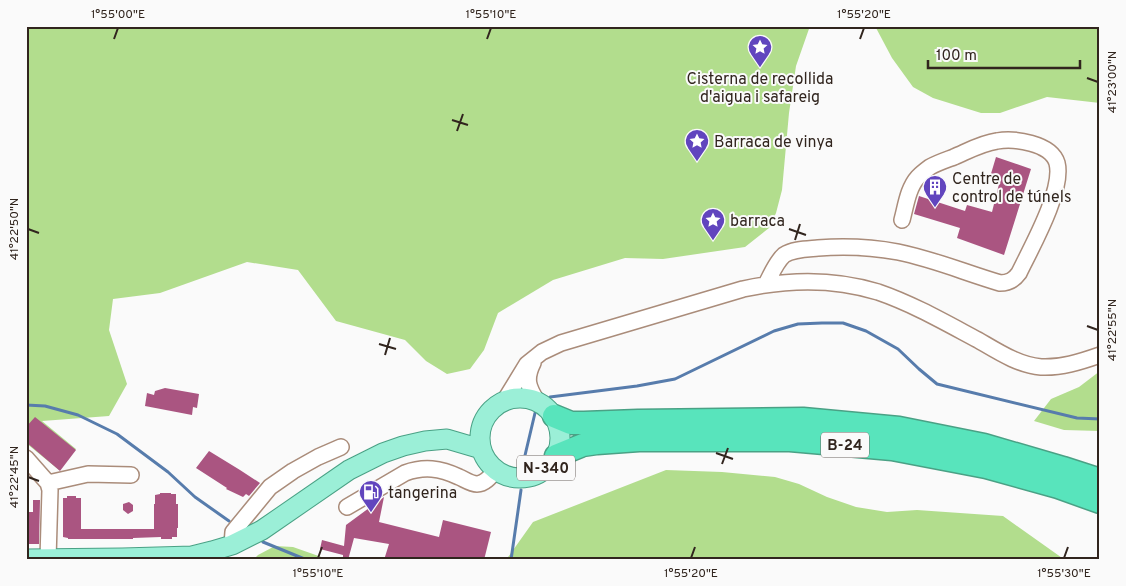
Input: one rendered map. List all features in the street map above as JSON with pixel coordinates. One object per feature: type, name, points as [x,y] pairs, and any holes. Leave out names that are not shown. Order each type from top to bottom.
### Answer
[{"type":"highway","points":[[554,416],[571,422],[584,434],[556,456]]},
{"type":"highway","name":"B-24","points":[[584,434],[638,421],[803,419],[899,428],[984,445],[1100,480]]},
{"type":"highway","name":"B-24","points":[[584,434],[597,443],[639,440],[790,440],[892,449],[986,467],[1058,487],[1100,502]]},
{"type":"main road","points":[[447,439],[481,449],[480,431],[488,413],[496,405],[514,398],[537,401],[554,416]]},
{"type":"main road","name":"N-340","points":[[481,449],[486,461],[506,476],[517,478],[529,477],[540,473],[549,466],[556,456],[559,446],[560,436],[554,416]]},
{"type":"main road","points":[[26,558],[192,556],[232,545],[262,530],[367,460],[403,446],[447,439],[483,422]]},
{"type":"street","points":[[766,284],[776,265],[788,253],[805,249],[838,247],[899,252],[1000,283],[1011,281],[1019,273],[1048,212],[1056,186],[1058,168],[1055,158],[1046,149],[1034,144],[1018,141],[1000,140],[978,146],[928,168],[917,178],[910,189],[902,220]]},
{"type":"street","points":[[505,400],[527,364],[550,348],[576,338],[718,296],[766,284],[804,281],[845,284],[880,293],[918,309],[1009,357],[1028,364],[1049,367],[1066,365],[1100,355]]},
{"type":"street","points":[[536,357],[530,368],[528,381],[529,388],[537,401]]},
{"type":"street","points":[[232,545],[233,532],[270,487],[318,456],[341,447]]},
{"type":"street","points":[[26,458],[48,483],[50,499],[48,559]]},
{"type":"street","points":[[347,507],[415,470],[433,468],[443,470],[471,483],[478,484],[485,482],[496,470]]},
{"type":"street","points":[[48,483],[88,474],[131,475]]},
{"type":"green space","points":[[26,26],[810,26],[796,66],[789,113],[782,190],[776,213],[769,228],[745,247],[663,259],[625,258],[553,280],[498,313],[484,350],[470,369],[447,374],[426,361],[405,340],[336,321],[298,270],[247,262],[160,293],[113,299],[109,330],[127,384],[109,416],[42,421],[76,449],[59,470],[26,443],[26,425],[28,423],[26,422]]},
{"type":"green space","points":[[875,26],[1100,26],[1100,103],[1047,97],[1000,113],[981,113],[933,98],[913,87],[892,58]]},
{"type":"green space","points":[[1100,371],[1100,431],[1064,430],[1034,421],[1051,399],[1079,387]]},
{"type":"green space","points":[[666,470],[722,472],[775,477],[799,484],[827,497],[856,507],[887,512],[917,510],[1003,516],[1065,560],[506,560],[533,522]]},
{"type":"green space","points":[[275,546],[293,547],[330,560],[253,560],[258,555]]},
{"type":"building","name":"Centre de control de túnels","points":[[996,157],[1031,169],[1004,255],[957,238],[960,228],[914,214],[919,196],[965,211],[967,205],[992,212],[1000,180],[990,177]]},
{"type":"building","points":[[165,388],[199,394],[197,408],[193,407],[192,415],[145,406],[147,393],[154,395],[155,391]]},
{"type":"building","points":[[35,417],[76,450],[60,471],[26,442],[26,427]]},
{"type":"building","points":[[209,451],[260,483],[249,496],[246,494],[243,497],[226,489],[196,468]]},
{"type":"building","points":[[160,493],[176,494],[176,504],[178,504],[177,537],[172,537],[172,539],[161,539],[161,537],[68,539],[63,537],[63,498],[67,498],[67,496],[81,498],[81,529],[154,529],[155,495]]},
{"type":"building","points":[[384,497],[379,522],[439,537],[443,520],[491,532],[484,560],[384,560],[389,544],[354,538],[348,560],[343,560],[343,555],[320,549],[322,540],[344,546],[346,525]]},
{"type":"building","points":[[33,500],[40,500],[39,544],[26,544],[26,512],[33,512]]},
{"type":"building","points":[[129,502],[133,505],[133,511],[128,514],[123,510],[123,504]]},
{"type":"waterway","points":[[550,397],[637,386],[675,379],[774,331],[798,324],[843,323],[866,331],[898,349],[937,384],[1077,418],[1100,419]]},
{"type":"waterway","points":[[26,405],[45,406],[78,415],[117,434],[168,472],[195,497],[229,521]]},
{"type":"waterway","points":[[522,468],[535,413]]},
{"type":"waterway","points":[[511,560],[521,490]]},
{"type":"waterway","points":[[263,542],[307,560]]},
{"type":"place","name":"Cisterna de recollida d'aigua i safareig","points":[[760,68]]},
{"type":"place","name":"Barraca de vinya","points":[[697,162]]},
{"type":"place","name":"Centre de control de túnels","points":[[935,208]]},
{"type":"place","name":"barraca","points":[[713,241]]},
{"type":"place","name":"tangerina","points":[[371,513]]}]
